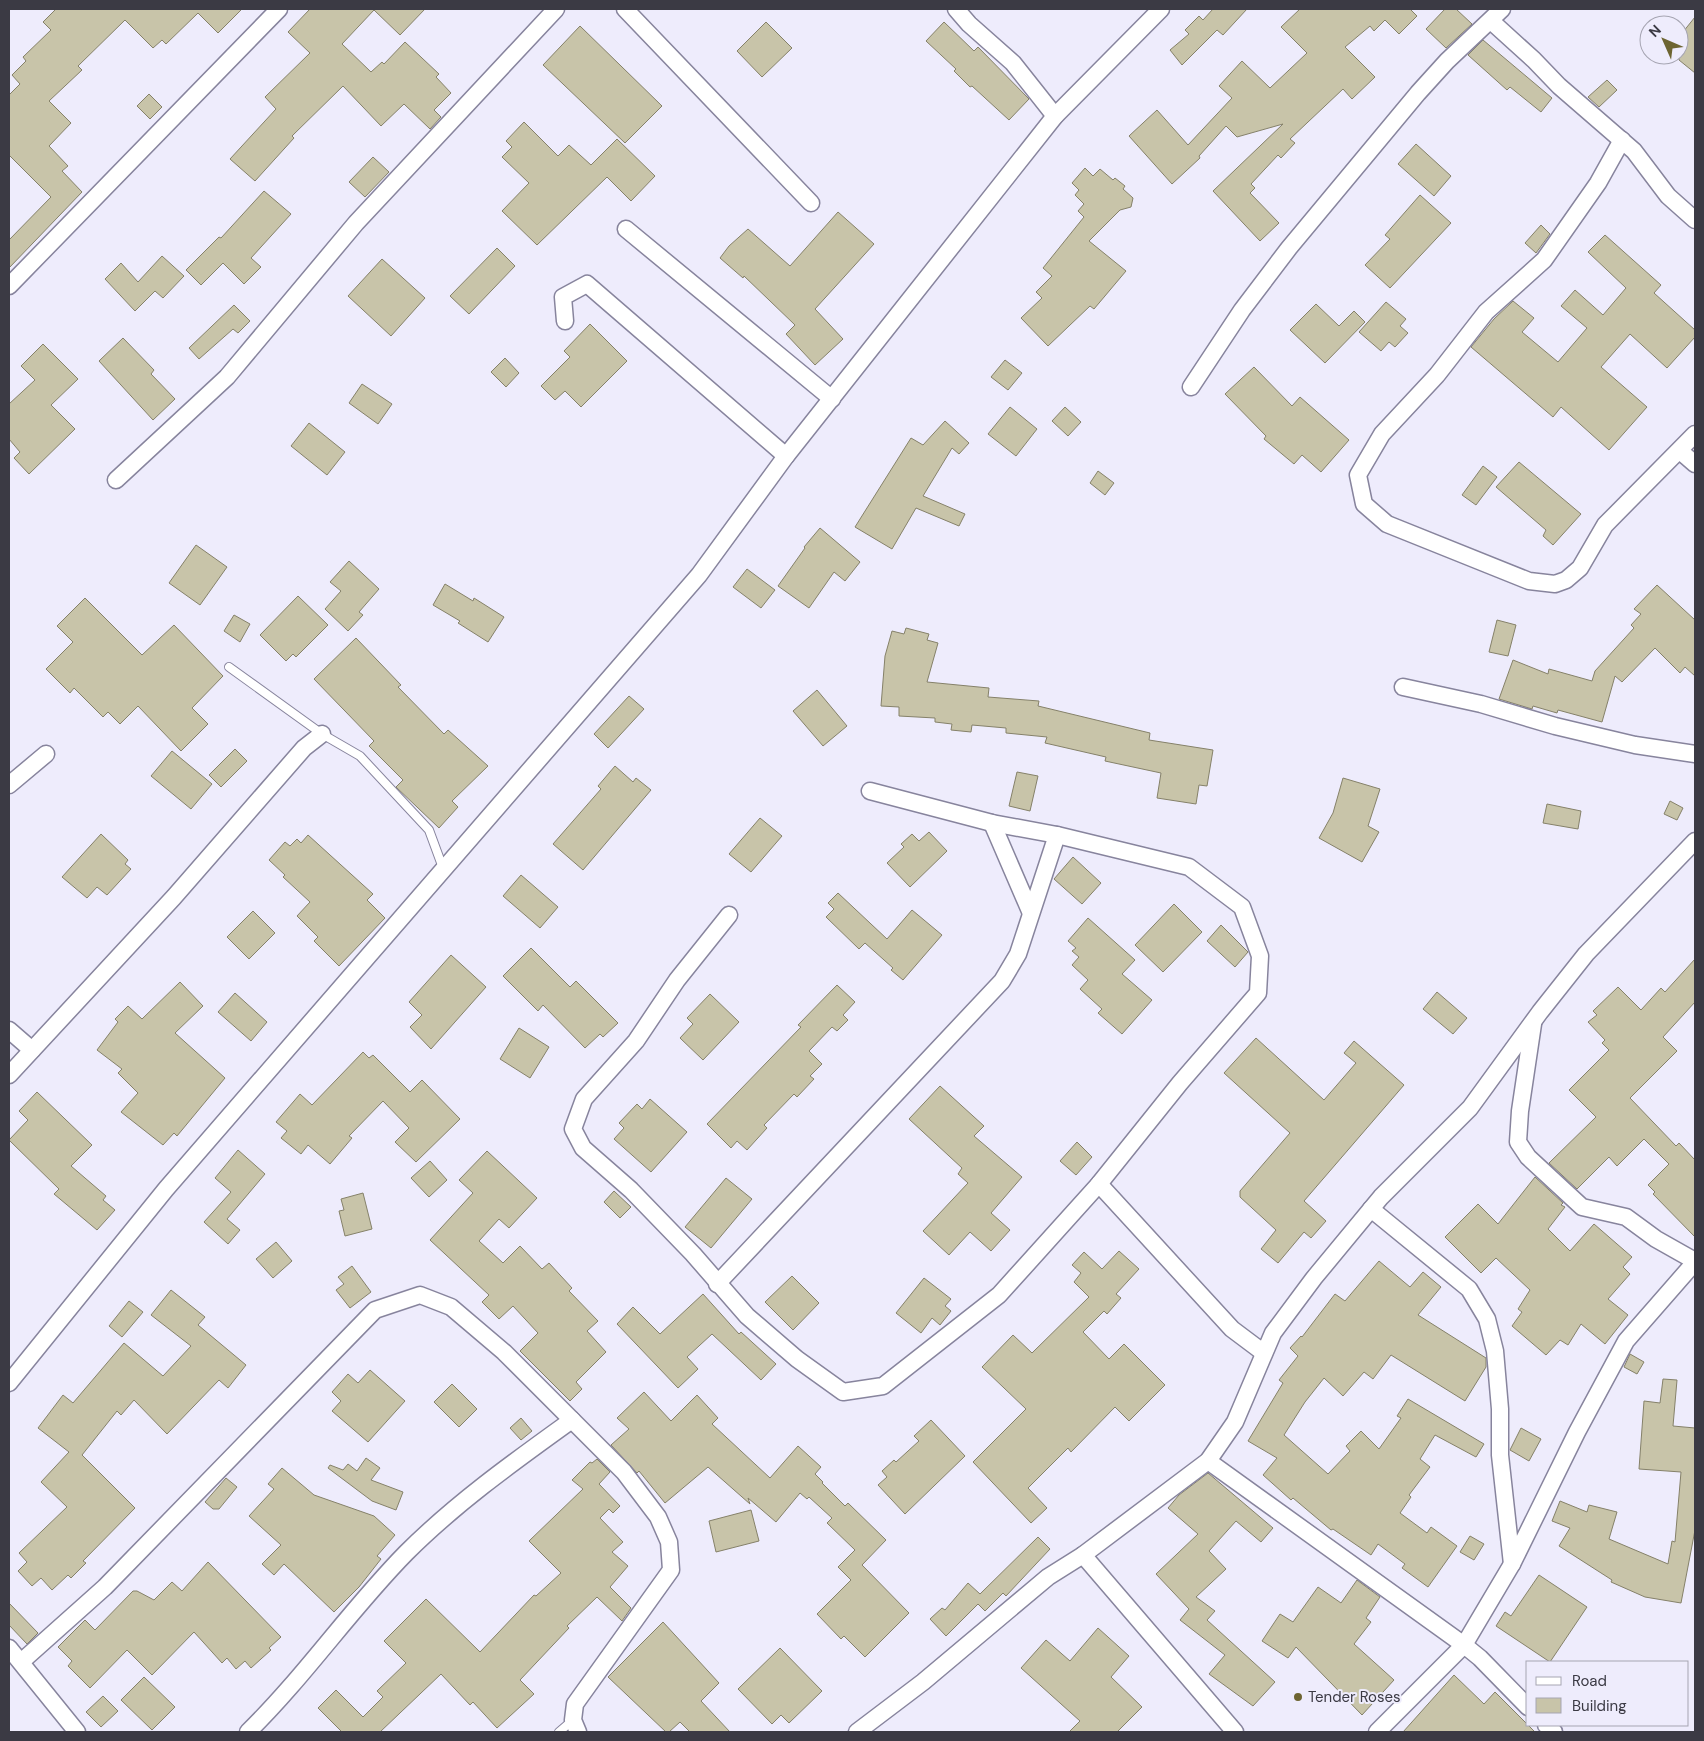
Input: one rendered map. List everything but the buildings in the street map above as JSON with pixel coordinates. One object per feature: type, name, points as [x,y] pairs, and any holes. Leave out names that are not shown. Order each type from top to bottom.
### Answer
[{"type":"street","points":[[9,286],[279,9]]},
{"type":"street","points":[[116,480],[227,377],[356,223],[556,9]]},
{"type":"street","points":[[625,9],[811,203]]},
{"type":"street","points":[[956,9],[969,24],[1013,63],[1054,116]]},
{"type":"street","points":[[9,1383],[166,1188],[699,574],[786,456],[1054,116],[1161,9]]},
{"type":"street","points":[[1191,387],[1242,310],[1289,248],[1418,93],[1447,61],[1502,9]]},
{"type":"street","points":[[1491,21],[1534,60],[1558,86],[1622,140],[1647,166],[1668,196],[1695,220]]},
{"type":"street","points":[[1622,140],[1598,183],[1544,260],[1486,312],[1437,375],[1382,434],[1358,475],[1364,504],[1387,524],[1529,581],[1555,584],[1566,580],[1580,568],[1605,525],[1695,434]]},
{"type":"street","points":[[626,229],[832,399]]},
{"type":"street","points":[[565,321],[563,297],[587,284],[786,456]]},
{"type":"street","points":[[1680,451],[1695,464]]},
{"type":"street","points":[[1403,687],[1481,704],[1555,726],[1635,745],[1695,754]]},
{"type":"street","points":[[9,1075],[174,897],[304,748],[322,734]]},
{"type":"street","points":[[9,784],[46,754]]},
{"type":"street","points":[[728,915],[677,980],[636,1041],[584,1099],[573,1129],[583,1148],[632,1190],[747,1316],[797,1359],[844,1392],[883,1386],[999,1295],[1099,1184],[1180,1083],[1258,993],[1260,956],[1242,907],[1189,867],[1057,835],[992,823],[870,790]]},
{"type":"street","points":[[992,823],[1030,911]]},
{"type":"street","points":[[717,1284],[1002,981],[1018,954],[1030,911],[1057,835]]},
{"type":"street","points":[[857,1732],[923,1682],[1048,1577],[1083,1555],[1208,1461],[1235,1422],[1264,1353],[1279,1325],[1314,1278],[1371,1209],[1470,1108],[1534,1020],[1586,954],[1695,842]]},
{"type":"street","points":[[1378,1732],[1464,1645],[1512,1564],[1577,1432],[1626,1341],[1695,1262],[1656,1240],[1626,1217],[1582,1207],[1528,1157],[1518,1142],[1520,1111],[1534,1020]]},
{"type":"street","points":[[9,1030],[32,1050]]},
{"type":"street","points":[[1099,1184],[1232,1330],[1264,1353]]},
{"type":"street","points":[[1371,1209],[1469,1289],[1487,1319],[1495,1351],[1500,1409],[1500,1455],[1512,1564]]},
{"type":"street","points":[[20,1662],[105,1587],[375,1310],[420,1295],[451,1307],[504,1352],[624,1472],[658,1517],[669,1542],[671,1570],[575,1704],[576,1726]]},
{"type":"street","points":[[248,1732],[277,1703],[321,1652],[356,1607],[407,1552],[513,1463],[572,1420]]},
{"type":"street","points":[[1208,1461],[1464,1645],[1480,1658],[1526,1705]]},
{"type":"street","points":[[1083,1555],[1235,1732]]},
{"type":"street","points":[[9,1648],[77,1732]]},
{"type":"lane","points":[[229,667],[322,734],[360,756],[429,830],[443,868]]},
{"type":"lane","points":[[559,1732],[576,1726]]},
{"type":"place","name":"Tender Roses","points":[[1298,1697]]}]
